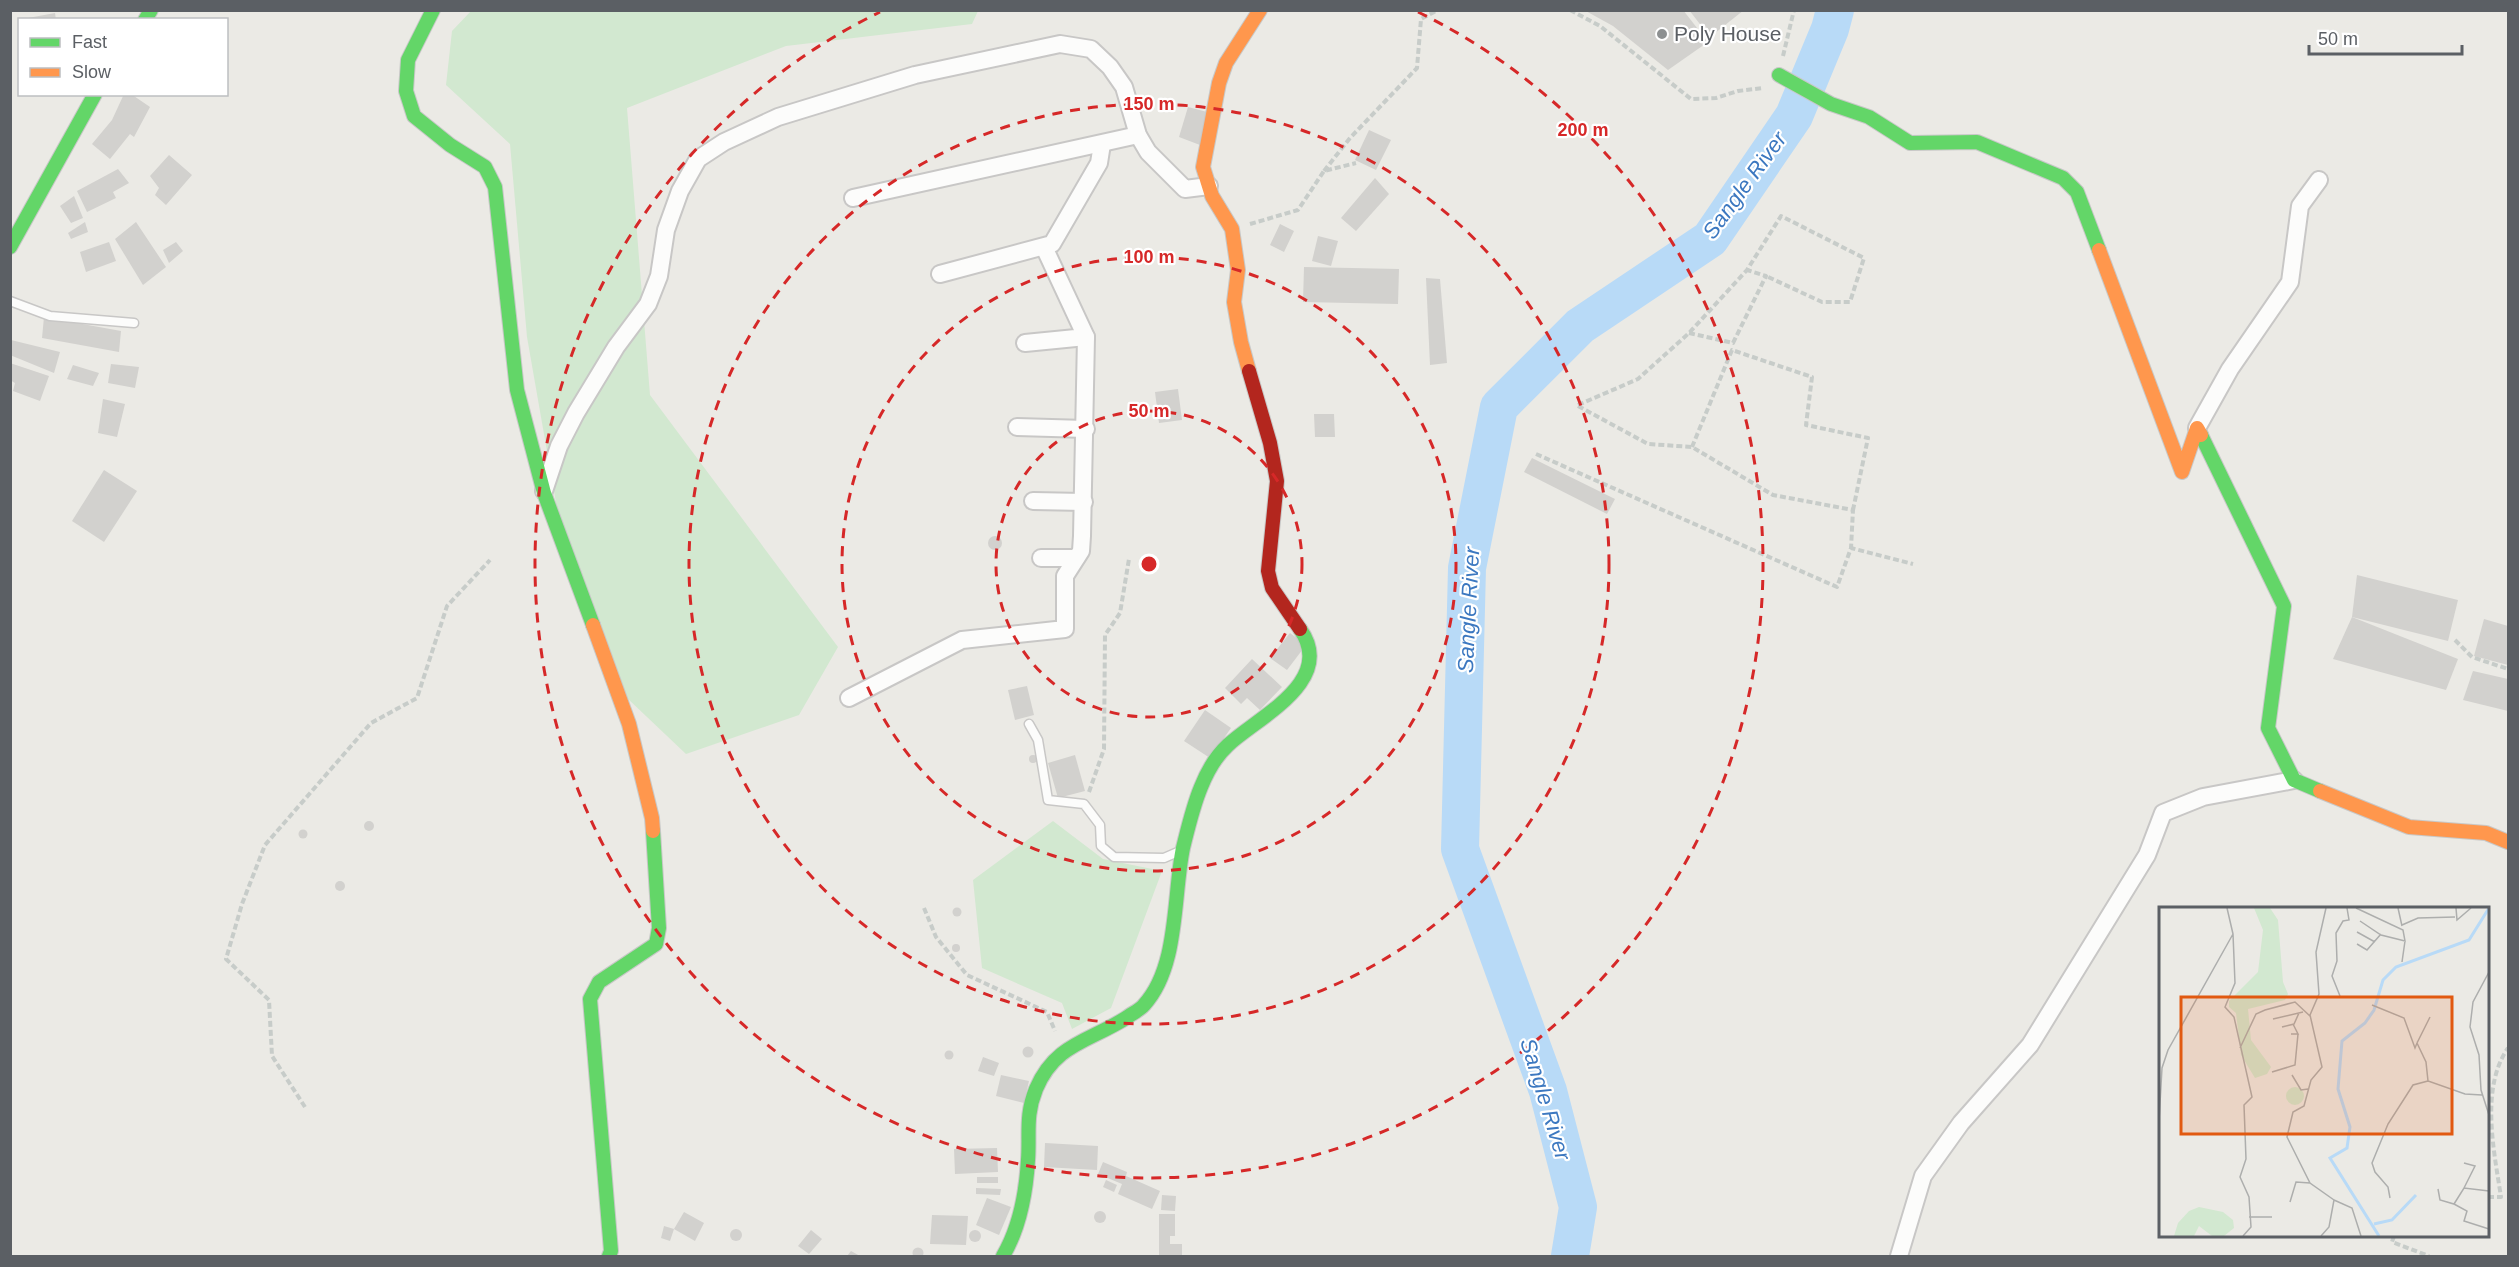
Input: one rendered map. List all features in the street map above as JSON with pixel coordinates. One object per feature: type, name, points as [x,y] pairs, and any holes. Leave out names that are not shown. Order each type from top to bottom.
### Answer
[{"type":"street","points":[[433,10],[408,60],[406,91],[414,116],[450,145],[486,167],[495,187],[517,390],[544,493],[630,724],[652,818],[659,928],[656,944],[599,982],[590,999],[611,1251],[609,1257]]},
{"type":"street","points":[[1003,1257],[1013,1239],[1021,1214],[1028,1160],[1027,1123],[1035,1092],[1046,1069],[1063,1051],[1114,1025],[1144,1006],[1158,983],[1171,944],[1183,849],[1200,789],[1211,765],[1227,746],[1290,697],[1305,676],[1310,651],[1304,634],[1272,588],[1268,571],[1277,482],[1270,443],[1241,342],[1234,302],[1238,270],[1232,229],[1212,196],[1203,167],[1219,83],[1226,63],[1260,10]]},
{"type":"street","points":[[544,493],[559,446],[576,413],[616,347],[648,304],[659,276],[666,231],[680,191],[698,159],[724,142],[778,117],[915,75],[1060,44],[1090,49],[1110,67],[1124,87],[1138,135],[1148,152],[1185,189],[1209,186]]},
{"type":"street","points":[[1779,75],[1831,104],[1869,117],[1910,143],[1977,142],[2063,178],[2077,192],[2182,472],[2197,428],[2230,369],[2290,282],[2300,206],[2319,180]]},
{"type":"street","points":[[10,247],[94,96]]},
{"type":"street","points":[[853,198],[1138,135]]},
{"type":"street","points":[[940,274],[1052,244],[1099,163],[1102,144]]},
{"type":"street","points":[[849,698],[962,640],[1065,629],[1065,576],[1082,543],[1086,337],[1044,248]]},
{"type":"street","points":[[1024,343],[1086,337]]},
{"type":"street","points":[[1017,427],[1086,429]]},
{"type":"street","points":[[2197,428],[2284,606],[2268,728],[2294,780]]},
{"type":"street","points":[[1033,501],[1084,502]]},
{"type":"street","points":[[1041,558],[1076,558]]},
{"type":"street","points":[[1899,1257],[1923,1176],[1961,1123],[2030,1045],[2147,855],[2163,813],[2202,797],[2294,780],[2409,827],[2486,833],[2508,842]]},
{"type":"lane","points":[[10,301],[50,315],[134,323]]},
{"type":"lane","points":[[1029,724],[1038,740],[1048,800],[1084,804],[1100,825],[1101,846],[1114,857],[1164,858],[1183,849]]},
{"type":"path","points":[[1232,229],[1298,210],[1350,138],[1417,68],[1421,19],[1438,10]]},
{"type":"path","points":[[1570,10],[1600,26],[1691,99],[1716,98],[1738,91],[1761,90],[1779,75],[1794,10]]},
{"type":"path","points":[[1324,171],[1356,163]]},
{"type":"path","points":[[1747,270],[1766,276],[1822,302],[1850,302],[1864,258],[1781,216],[1747,270],[1689,333],[1638,379],[1578,405],[1648,444],[1692,447],[1773,495],[1852,510]]},
{"type":"path","points":[[1689,333],[1733,343],[1766,276]]},
{"type":"path","points":[[1536,454],[1837,587],[1851,548],[1852,510],[1868,438],[1806,425],[1812,377],[1732,350],[1692,447]]},
{"type":"path","points":[[1851,548],[1913,564]]},
{"type":"path","points":[[1084,804],[1104,749],[1105,634],[1120,613],[1129,559]]},
{"type":"path","points":[[305,1107],[272,1056],[269,999],[226,959],[242,904],[265,845],[371,723],[417,698],[447,606],[490,560]]},
{"type":"path","points":[[2455,640],[2472,657],[2508,669]]},
{"type":"path","points":[[924,908],[936,937],[967,975],[1047,1012],[1063,1051]]},
{"type":"path","points":[[2489,1197],[2501,1197],[2490,1119],[2500,1061],[2508,1048]]},
{"type":"path","points":[[2394,1237],[2392,1242],[2429,1257]]},
{"type":"green space","points":[[471,11],[978,11],[972,24],[786,46],[627,108],[650,395],[838,647],[799,715],[686,754],[627,698],[562,537],[527,337],[510,144],[446,85],[452,31]]},
{"type":"green space","points":[[1053,821],[1103,859],[1162,871],[1111,1008],[1072,1029],[1062,1003],[982,968],[973,880]]},
{"type":"building","name":"Poly House","points":[[1584,10],[1683,10],[1708,42],[1668,70],[1613,26]]},
{"type":"building","points":[[1689,10],[1744,10],[1710,37]]},
{"type":"building","points":[[55,13],[56,18],[28,18]]},
{"type":"building","points":[[123,96],[134,96],[150,107],[134,137],[130,134],[110,159],[92,144],[112,120]]},
{"type":"building","points":[[1188,107],[1211,113],[1200,145],[1179,137]]},
{"type":"building","points":[[1369,130],[1391,140],[1376,170],[1355,160]]},
{"type":"building","points":[[169,155],[192,175],[166,205],[155,195],[159,188],[150,176]]},
{"type":"building","points":[[118,169],[129,183],[113,192],[116,198],[87,212],[77,191]]},
{"type":"building","points":[[1375,178],[1389,194],[1356,231],[1341,218]]},
{"type":"building","points":[[74,196],[83,218],[71,223],[60,206]]},
{"type":"building","points":[[85,222],[88,232],[71,239],[68,233]]},
{"type":"building","points":[[136,222],[166,267],[143,285],[115,239]]},
{"type":"building","points":[[1280,224],[1294,231],[1284,252],[1270,245]]},
{"type":"building","points":[[1318,236],[1338,241],[1331,266],[1312,261]]},
{"type":"building","points":[[109,242],[116,261],[86,272],[80,252]]},
{"type":"building","points":[[176,242],[183,251],[169,263],[163,250]]},
{"type":"building","points":[[1304,267],[1399,269],[1398,304],[1303,302]]},
{"type":"building","points":[[1426,278],[1440,279],[1447,363],[1430,365]]},
{"type":"building","points":[[44,317],[121,331],[119,352],[42,338]]},
{"type":"building","points":[[11,340],[60,352],[54,373],[10,355]]},
{"type":"building","points":[[10,363],[49,376],[40,401],[13,391],[15,383],[10,380]]},
{"type":"building","points":[[111,364],[139,367],[135,388],[108,383]]},
{"type":"building","points":[[73,365],[99,373],[93,386],[67,379]]},
{"type":"building","points":[[1178,389],[1182,420],[1159,423],[1155,392]]},
{"type":"building","points":[[103,399],[125,404],[117,437],[98,433]]},
{"type":"building","points":[[1314,414],[1334,414],[1335,437],[1315,437]]},
{"type":"building","points":[[1532,458],[1615,499],[1607,514],[1524,472]]},
{"type":"building","points":[[104,470],[137,491],[104,542],[72,521]]},
{"type":"building","points":[[995,536],[1000,538],[1002,543],[1000,548],[995,550],[990,548],[988,543],[990,538]]},
{"type":"building","points":[[2357,575],[2458,600],[2448,641],[2352,617]]},
{"type":"building","points":[[2352,617],[2458,659],[2446,690],[2333,659]]},
{"type":"building","points":[[2484,619],[2508,626],[2508,665],[2474,656]]},
{"type":"building","points":[[1290,633],[1306,645],[1287,670],[1270,658]]},
{"type":"building","points":[[1252,659],[1282,687],[1260,710],[1247,698],[1241,704],[1225,688]]},
{"type":"building","points":[[2473,671],[2508,679],[2508,711],[2463,700]]},
{"type":"building","points":[[1027,686],[1034,715],[1015,720],[1008,690]]},
{"type":"building","points":[[1205,710],[1231,728],[1210,758],[1184,741]]},
{"type":"building","points":[[1033,755],[1037,759],[1033,763],[1029,759]]},
{"type":"building","points":[[1075,755],[1085,791],[1058,798],[1048,763]]},
{"type":"building","points":[[369,821],[373,822],[373,830],[369,831],[365,830],[364,826],[365,822]]},
{"type":"building","points":[[303,829],[308,834],[303,839],[298,834]]},
{"type":"building","points":[[340,881],[345,886],[340,891],[335,886]]},
{"type":"building","points":[[957,907],[962,912],[957,917],[952,912]]},
{"type":"building","points":[[956,944],[960,948],[956,952],[952,948]]},
{"type":"building","points":[[1028,1047],[1032,1048],[1032,1056],[1028,1057],[1024,1056],[1023,1052],[1024,1048]]},
{"type":"building","points":[[949,1050],[954,1055],[949,1060],[944,1055]]},
{"type":"building","points":[[983,1057],[999,1063],[994,1076],[978,1071]]},
{"type":"building","points":[[1001,1075],[1029,1081],[1024,1103],[996,1096]]},
{"type":"building","points":[[1045,1143],[1098,1146],[1097,1170],[1044,1167]]},
{"type":"building","points":[[997,1148],[998,1172],[955,1174],[954,1149]]},
{"type":"building","points":[[1103,1162],[1127,1172],[1126,1176],[1160,1191],[1152,1209],[1118,1194],[1122,1184],[1098,1174]]},
{"type":"building","points":[[977,1177],[998,1177],[998,1183],[977,1183]]},
{"type":"building","points":[[1106,1180],[1117,1185],[1114,1192],[1103,1187]]},
{"type":"building","points":[[976,1188],[1001,1189],[1000,1195],[976,1194]]},
{"type":"building","points":[[1162,1195],[1176,1196],[1175,1211],[1161,1210]]},
{"type":"building","points":[[987,1198],[1011,1207],[999,1235],[976,1225]]},
{"type":"building","points":[[1102,1211],[1106,1217],[1102,1223],[1098,1223],[1094,1215]]},
{"type":"building","points":[[684,1212],[704,1223],[695,1241],[674,1229]]},
{"type":"building","points":[[1159,1214],[1175,1214],[1175,1236],[1170,1236],[1170,1244],[1182,1244],[1182,1256],[1159,1256]]},
{"type":"building","points":[[932,1215],[968,1216],[966,1245],[930,1244]]},
{"type":"building","points":[[664,1226],[674,1229],[670,1241],[661,1238]]},
{"type":"building","points":[[736,1229],[742,1235],[736,1241],[730,1235]]},
{"type":"building","points":[[811,1230],[822,1239],[809,1254],[798,1246]]},
{"type":"building","points":[[975,1230],[981,1236],[975,1242],[969,1236]]},
{"type":"building","points":[[918,1248],[922,1249],[922,1257],[918,1258],[914,1257],[913,1253],[914,1249]]},
{"type":"building","points":[[851,1251],[860,1256],[847,1256]]},
{"type":"waterway","name":"Sangle River","points":[[1570,1256],[1578,1207],[1548,1091],[1460,849],[1467,568],[1499,407],[1580,326],[1710,239],[1794,116],[1830,29],[1835,10]]},
{"type":"traffic: fast","points":[[146,18],[151,10]]},
{"type":"traffic: fast","points":[[433,10],[408,60],[406,91],[414,116],[450,145],[485,167],[495,187],[517,390],[544,493],[593,625]]},
{"type":"traffic: fast","points":[[1779,75],[1831,104],[1869,117],[1910,143],[1977,142],[2063,178],[2077,192],[2099,250]]},
{"type":"traffic: fast","points":[[10,247],[94,96]]},
{"type":"traffic: fast","points":[[2201,435],[2284,606],[2268,728],[2294,780],[2320,791]]},
{"type":"traffic: fast","points":[[1003,1256],[1014,1234],[1024,1198],[1029,1116],[1036,1089],[1044,1074],[1063,1053],[1138,1010],[1155,989],[1169,951],[1183,848],[1201,787],[1223,750],[1274,710],[1301,681],[1309,665],[1309,648],[1300,629]]},
{"type":"traffic: fast","points":[[609,1256],[611,1251],[590,999],[599,982],[656,944],[659,928],[653,831]]},
{"type":"traffic: slow","points":[[1249,371],[1234,302],[1238,270],[1232,229],[1212,196],[1203,167],[1219,83],[1226,63],[1260,10]]},
{"type":"traffic: slow","points":[[2099,250],[2182,472],[2197,428],[2201,435]]},
{"type":"traffic: slow","points":[[593,625],[629,724],[652,818],[653,831]]},
{"type":"traffic: slow","points":[[2320,791],[2409,827],[2486,833],[2508,842]]},
{"type":"traffic: jam","points":[[1249,371],[1270,443],[1277,481],[1268,571],[1272,588],[1300,629]]},
{"type":"place","name":"Poly House","points":[[1662,34]]}]
